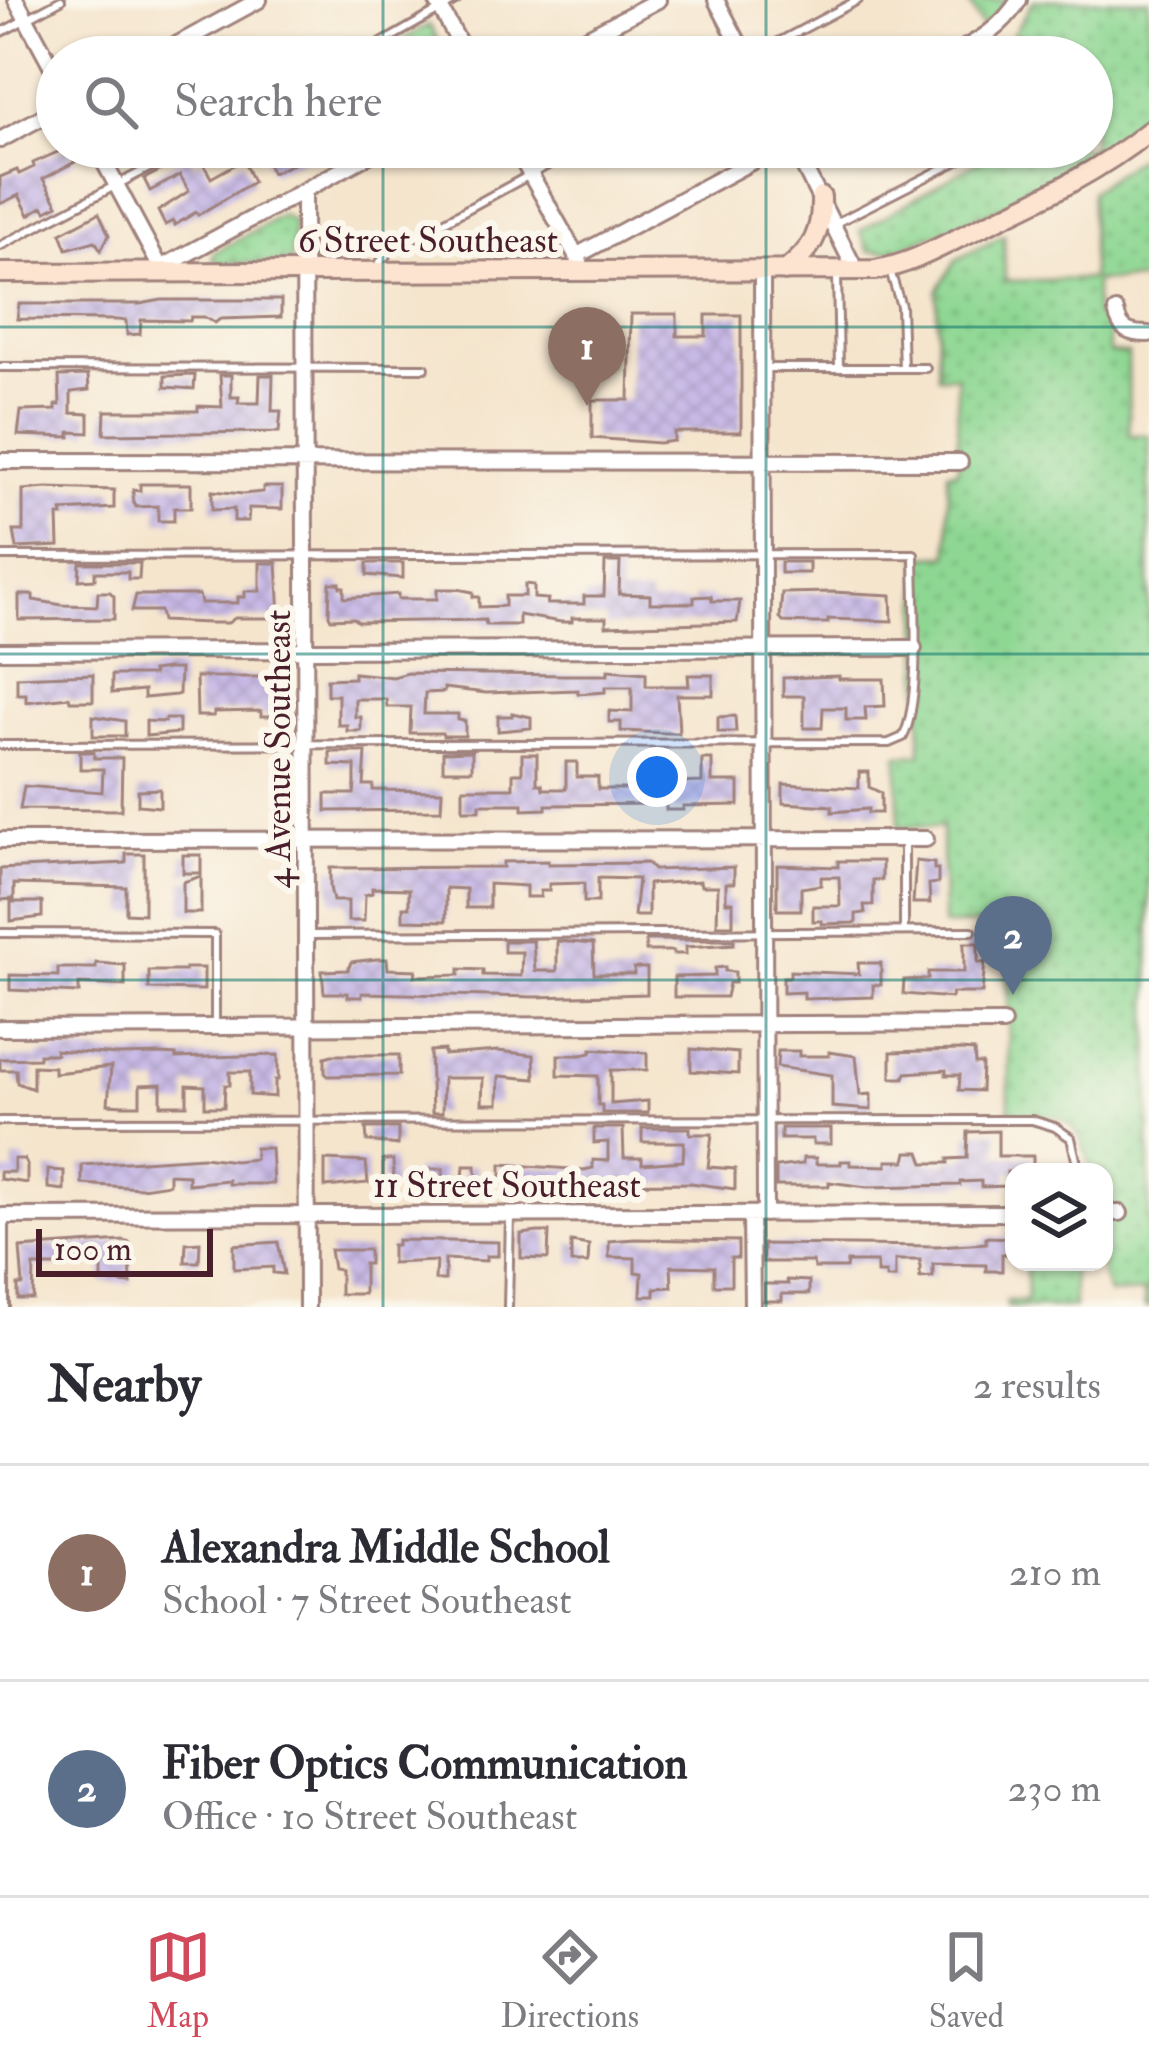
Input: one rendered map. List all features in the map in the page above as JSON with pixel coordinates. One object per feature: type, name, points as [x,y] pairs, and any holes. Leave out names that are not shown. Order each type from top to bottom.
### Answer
[{"type":"street","points":[[16,0],[36,37]]},
{"type":"street","points":[[193,36],[260,0]]},
{"type":"street","points":[[590,36],[658,0]]},
{"type":"street","points":[[716,0],[736,36]]},
{"type":"street","points":[[986,36],[1006,21],[1019,0]]},
{"type":"street","points":[[438,4],[456,36]]},
{"type":"street","points":[[0,140],[36,121]]},
{"type":"street","name":"6 Street Southeast","points":[[1113,156],[1149,131]]},
{"type":"street","points":[[108,168],[162,271],[346,168]]},
{"type":"street","points":[[527,168],[581,264],[743,168]]},
{"type":"street","points":[[805,168],[834,224],[846,271]]},
{"type":"street","name":"6 Street Southeast","points":[[0,273],[374,273],[581,264],[762,271],[889,267],[916,259],[1095,168]]},
{"type":"street","name":"4 Avenue Southeast","points":[[304,191],[307,1307]]},
{"type":"street","points":[[784,271],[804,256],[820,230],[821,197]]},
{"type":"street","points":[[752,1307],[765,1120],[762,271]]},
{"type":"street","points":[[1116,310],[1119,325],[1130,334],[1149,334]]},
{"type":"street","points":[[0,461],[960,462]]},
{"type":"street","points":[[0,651],[914,648]]},
{"type":"street","points":[[0,839],[926,839]]},
{"type":"street","points":[[0,1028],[1003,1023]]},
{"type":"street","name":"11 Street Southeast","points":[[1,1216],[1005,1213]]},
{"type":"street","points":[[1,1216],[1,1307]]},
{"type":"lane","points":[[0,33],[62,0]]},
{"type":"lane","points":[[389,36],[438,4],[457,0]]},
{"type":"lane","points":[[789,36],[858,0]]},
{"type":"lane","points":[[0,246],[149,168]]},
{"type":"lane","points":[[374,273],[375,265],[390,251],[541,168]]},
{"type":"lane","points":[[834,224],[945,168]]},
{"type":"lane","points":[[889,267],[901,306],[903,368]]},
{"type":"lane","points":[[839,368],[846,271]]},
{"type":"lane","points":[[0,367],[425,368]]},
{"type":"lane","points":[[762,368],[926,368]]},
{"type":"lane","points":[[0,556],[914,554],[909,725],[903,737],[889,742],[0,745]]},
{"type":"lane","points":[[904,839],[904,931]]},
{"type":"lane","points":[[308,935],[972,931]]},
{"type":"lane","points":[[0,933],[214,934],[215,1027]]},
{"type":"lane","points":[[0,1121],[1032,1120],[1055,1126],[1071,1138],[1077,1163]]},
{"type":"lane","points":[[508,1307],[510,1214]]},
{"type":"green space","points":[[967,0],[1008,0],[982,26]]},
{"type":"green space","points":[[1034,0],[1149,0],[1149,119],[1113,146],[1113,36],[1012,36]]},
{"type":"green space","points":[[429,25],[435,36],[409,36]]},
{"type":"green space","points":[[1149,150],[1149,280],[1095,281],[1095,316],[1108,317],[1109,353],[1128,354],[1129,435],[1149,435],[1149,1307],[1145,1307],[1144,1292],[1109,1294],[1102,1276],[1102,1271],[1113,1271],[1113,1163],[1089,1163],[1080,1139],[1066,1122],[1045,1115],[1009,1115],[1008,935],[979,935],[978,925],[943,925],[942,827],[899,827],[898,755],[921,754],[919,556],[949,555],[948,471],[958,470],[957,376],[938,376],[937,291],[956,260],[1004,235],[1005,281],[1091,279],[1091,191]]},
{"type":"green space","points":[[966,168],[1078,168],[1027,195],[893,251],[869,251],[860,231]]},
{"type":"green space","points":[[282,215],[294,222],[291,263],[213,260],[214,253]]},
{"type":"green space","points":[[562,342],[609,343],[608,365],[562,364]]},
{"type":"green space","points":[[1026,1271],[1072,1271],[1074,1307],[1007,1307],[1007,1301],[1027,1301]]},
{"type":"building","points":[[33,163],[36,168],[64,168],[43,179],[58,205],[46,211],[43,206],[29,215],[19,195],[0,204],[0,177],[17,170],[19,174],[34,167]]},
{"type":"building","points":[[166,168],[206,168],[211,178],[229,168],[247,168],[253,182],[198,215],[165,225],[158,211],[189,191],[180,175],[150,191],[144,179]]},
{"type":"building","points":[[99,213],[109,235],[101,250],[95,241],[67,249],[61,233]]},
{"type":"building","points":[[281,300],[281,317],[215,323],[204,317],[141,320],[140,334],[127,335],[126,321],[17,319],[19,304]]},
{"type":"building","points":[[631,314],[677,314],[677,336],[706,336],[706,315],[741,315],[741,432],[674,432],[674,441],[659,443],[592,438],[592,400],[629,400]]},
{"type":"building","points":[[88,375],[89,390],[71,392],[71,413],[89,414],[89,433],[18,435],[21,411],[56,410],[60,405],[59,376]]},
{"type":"building","points":[[195,375],[194,389],[165,387],[165,376]]},
{"type":"building","points":[[220,375],[231,375],[231,397],[239,397],[238,403],[259,403],[260,375],[273,375],[272,411],[281,411],[279,432],[104,434],[105,411],[222,407]]},
{"type":"building","points":[[140,484],[191,484],[191,508],[174,508],[174,521],[158,521],[158,506],[136,507],[133,502],[133,490],[140,491]]},
{"type":"building","points":[[263,487],[282,487],[282,509],[249,508],[248,521],[234,521],[234,509],[212,510],[212,491],[243,494],[263,492]]},
{"type":"building","points":[[23,490],[114,490],[114,508],[62,511],[59,546],[17,548],[14,531],[23,531]]},
{"type":"building","points":[[605,562],[620,562],[619,594],[650,595],[650,603],[694,603],[694,597],[711,596],[712,601],[740,601],[737,622],[606,626],[606,618],[561,622],[519,615],[519,625],[486,625],[485,620],[358,622],[329,615],[330,583],[344,587],[344,598],[398,594],[398,599],[437,599],[437,589],[457,589],[473,592],[473,597],[479,597],[479,607],[505,606],[505,596],[525,596],[525,584],[534,585],[534,598],[548,599],[547,604],[584,604],[584,596],[604,596]]},
{"type":"building","points":[[781,562],[809,562],[809,573],[781,573]]},
{"type":"building","points":[[80,563],[140,563],[139,579],[128,579],[128,572],[95,572],[95,579],[79,580]]},
{"type":"building","points":[[260,563],[277,563],[280,618],[235,618],[228,623],[162,621],[160,611],[132,611],[136,595],[199,595],[201,603],[238,603],[245,591],[260,591]]},
{"type":"building","points":[[367,563],[403,563],[403,578],[367,575]]},
{"type":"building","points":[[98,592],[114,596],[114,619],[19,620],[19,595],[62,605],[97,606]]},
{"type":"building","points":[[782,593],[891,595],[892,621],[828,619],[828,623],[815,623],[780,618]]},
{"type":"building","points":[[180,669],[179,694],[144,698],[144,690],[112,693],[112,675],[153,675],[152,671]]},
{"type":"building","points":[[608,670],[646,673],[646,686],[689,686],[688,675],[713,675],[713,695],[677,695],[679,733],[666,733],[621,731],[621,722],[609,722],[609,711],[632,712],[632,687],[578,694],[578,690],[486,693],[444,688],[444,692],[425,693],[424,714],[458,714],[458,720],[465,721],[465,736],[443,736],[410,733],[411,707],[387,707],[386,699],[355,699],[361,731],[347,731],[347,725],[338,725],[338,695],[327,695],[327,679],[354,678],[354,673],[393,677],[408,673],[608,675]]},
{"type":"building","points":[[93,674],[93,701],[70,701],[69,697],[26,702],[26,694],[17,694],[17,677]]},
{"type":"building","points":[[196,677],[279,677],[279,716],[261,716],[261,711],[197,716]]},
{"type":"building","points":[[783,678],[884,679],[885,706],[865,707],[866,720],[846,720],[846,708],[823,708],[822,728],[804,728],[804,696],[783,696]]},
{"type":"building","points":[[93,716],[125,721],[125,736],[93,736]]},
{"type":"building","points":[[498,716],[531,717],[531,728],[498,731]]},
{"type":"building","points":[[735,716],[736,732],[718,732],[718,717]]},
{"type":"building","points":[[179,719],[179,733],[146,736],[146,721]]},
{"type":"building","points":[[472,751],[472,770],[443,770],[443,752]]},
{"type":"building","points":[[80,752],[94,752],[94,758],[122,758],[121,810],[20,809],[24,786],[102,792],[103,769],[80,769]]},
{"type":"building","points":[[330,752],[366,752],[364,785],[373,785],[373,790],[442,791],[441,810],[326,811],[326,794],[354,794],[355,785],[355,766],[330,765]]},
{"type":"building","points":[[522,754],[537,754],[537,784],[543,789],[566,789],[566,762],[577,762],[577,777],[598,777],[598,789],[643,789],[650,784],[702,782],[702,759],[712,759],[712,782],[739,782],[739,805],[666,810],[666,804],[546,805],[546,809],[523,810],[523,804],[480,804],[480,810],[463,810],[463,788],[513,788],[513,773],[522,773]]},
{"type":"building","points":[[859,772],[869,772],[869,787],[881,793],[881,813],[868,813],[868,809],[832,812],[832,806],[783,803],[783,784],[859,788]]},
{"type":"building","points":[[160,789],[160,807],[138,805],[138,790]]},
{"type":"building","points":[[126,854],[144,854],[144,914],[126,913],[126,887],[14,884],[14,899],[0,900],[0,869],[126,863]]},
{"type":"building","points":[[183,855],[201,855],[201,873],[183,873]]},
{"type":"building","points":[[838,861],[882,861],[882,880],[873,880],[873,905],[864,905],[865,913],[856,914],[856,923],[813,921],[813,906],[840,906],[839,877],[821,877],[821,885],[801,888],[801,910],[777,910],[777,865],[838,867]]},
{"type":"building","points":[[916,861],[934,863],[938,869],[938,883],[929,884],[930,903],[913,903]]},
{"type":"building","points":[[503,862],[647,863],[654,870],[734,867],[734,883],[726,883],[726,902],[733,902],[733,925],[717,925],[718,886],[701,886],[700,881],[648,884],[648,916],[634,916],[638,879],[598,878],[598,902],[584,902],[584,883],[549,884],[549,891],[540,891],[541,897],[526,897],[526,886],[489,884],[489,908],[466,908],[466,889],[446,888],[446,921],[403,920],[409,889],[372,888],[365,895],[364,921],[348,921],[348,901],[333,901],[330,887],[330,868],[503,867]]},
{"type":"building","points":[[201,876],[201,913],[183,913],[183,882]]},
{"type":"building","points":[[11,902],[42,902],[42,917],[11,921]]},
{"type":"building","points":[[646,940],[734,940],[734,944],[686,947],[686,954],[673,954],[646,951]]},
{"type":"building","points":[[504,941],[533,941],[535,971],[557,971],[557,941],[593,944],[594,974],[634,974],[634,968],[647,968],[647,994],[362,993],[362,997],[348,997],[348,993],[324,993],[322,971],[348,970],[351,962],[377,959],[387,959],[388,969],[416,970],[415,976],[459,975],[459,969],[521,976],[522,952],[504,952]]},
{"type":"building","points":[[964,943],[978,943],[978,963],[985,962],[982,993],[952,993],[951,998],[903,994],[904,980],[928,979],[928,972],[964,972]]},
{"type":"building","points":[[96,963],[125,965],[125,986],[79,984],[79,993],[10,990],[10,975],[58,976],[58,968],[96,968]]},
{"type":"building","points":[[858,963],[881,963],[881,985],[873,985],[873,997],[804,999],[804,992],[783,993],[783,977],[790,977],[790,971],[859,974]]},
{"type":"building","points":[[204,968],[204,990],[149,989],[149,971]]},
{"type":"building","points":[[715,968],[735,972],[735,983],[729,983],[726,997],[674,997],[674,977],[715,976]]},
{"type":"building","points":[[591,1049],[647,1053],[647,1070],[611,1070],[611,1104],[648,1101],[648,1113],[602,1113],[598,1076],[558,1075],[558,1055],[581,1055]]},
{"type":"building","points":[[691,1049],[738,1053],[738,1074],[691,1071]]},
{"type":"building","points":[[55,1050],[176,1058],[278,1055],[278,1080],[275,1097],[250,1095],[250,1072],[230,1072],[224,1107],[205,1107],[205,1086],[187,1085],[187,1105],[161,1105],[161,1084],[140,1085],[140,1105],[124,1105],[108,1104],[111,1067],[54,1073],[54,1067],[33,1066],[33,1089],[17,1083],[16,1070],[0,1070],[0,1059],[39,1058],[39,1054],[56,1054]]},
{"type":"building","points":[[444,1050],[444,1055],[498,1051],[534,1055],[535,1079],[499,1076],[498,1104],[482,1104],[483,1078],[443,1078],[442,1113],[432,1113],[430,1051]]},
{"type":"building","points":[[778,1051],[799,1051],[799,1056],[829,1056],[829,1052],[856,1056],[860,1095],[871,1094],[871,1110],[832,1107],[832,1075],[777,1067]]},
{"type":"building","points":[[974,1051],[975,1064],[982,1064],[981,1091],[959,1090],[960,1075],[946,1075],[946,1070],[891,1078],[891,1052]]},
{"type":"building","points":[[399,1055],[399,1075],[328,1076],[325,1057]]},
{"type":"building","points":[[366,1128],[398,1128],[398,1145],[367,1141]]},
{"type":"building","points":[[594,1128],[623,1128],[624,1158],[642,1158],[642,1164],[683,1161],[684,1142],[642,1142],[642,1128],[690,1128],[690,1134],[712,1134],[708,1167],[735,1169],[735,1189],[691,1183],[554,1188],[501,1182],[501,1164],[584,1170],[593,1168],[593,1160],[608,1161],[608,1142],[594,1143]]},
{"type":"building","points":[[781,1128],[831,1128],[831,1144],[781,1139]]},
{"type":"building","points":[[998,1131],[998,1156],[1033,1156],[1033,1163],[1005,1163],[1005,1186],[981,1187],[981,1181],[776,1186],[776,1167],[803,1164],[803,1158],[816,1158],[816,1164],[850,1161],[850,1165],[887,1166],[887,1161],[905,1161],[907,1152],[920,1152],[924,1163],[967,1158],[968,1132]]},
{"type":"building","points":[[255,1148],[271,1148],[273,1184],[228,1184],[228,1180],[188,1184],[188,1175],[169,1174],[169,1184],[142,1188],[82,1184],[82,1165],[203,1157],[235,1161],[255,1159]]},
{"type":"building","points":[[14,1159],[24,1159],[27,1183],[0,1179],[0,1172],[14,1172]]},
{"type":"building","points":[[325,1160],[366,1162],[368,1183],[325,1187]]},
{"type":"building","points":[[383,1160],[393,1160],[394,1187],[383,1188]]},
{"type":"building","points":[[464,1166],[476,1166],[477,1191],[462,1191]]},
{"type":"building","points":[[443,1169],[444,1188],[415,1192],[415,1170]]},
{"type":"building","points":[[48,1170],[64,1171],[64,1190],[48,1188]]},
{"type":"building","points":[[549,1232],[548,1259],[521,1258],[521,1234]]},
{"type":"building","points":[[986,1237],[1005,1238],[1002,1271],[986,1271],[986,1265],[933,1264],[933,1277],[920,1278],[920,1260],[895,1260],[895,1278],[886,1278],[886,1273],[877,1273],[877,1262],[814,1268],[813,1262],[763,1262],[763,1244],[986,1243]]},
{"type":"building","points":[[397,1240],[498,1242],[498,1256],[486,1256],[486,1261],[445,1259],[445,1280],[435,1280],[436,1261],[392,1263],[392,1245]]},
{"type":"building","points":[[609,1241],[738,1241],[738,1258],[731,1258],[731,1285],[714,1285],[714,1267],[671,1266],[672,1287],[655,1288],[655,1296],[641,1296],[642,1273],[635,1272],[635,1258],[609,1257]]},
{"type":"building","points":[[200,1242],[199,1262],[185,1262],[186,1243]]},
{"type":"building","points":[[278,1242],[284,1274],[273,1273],[273,1267],[234,1269],[234,1245]]},
{"type":"building","points":[[571,1242],[589,1245],[588,1263],[571,1263]]},
{"type":"building","points":[[130,1243],[131,1284],[102,1281],[102,1260],[64,1259],[65,1266],[34,1266],[33,1299],[18,1299],[18,1285],[23,1285],[20,1248]]},
{"type":"building","points":[[330,1250],[369,1250],[364,1294],[340,1294],[340,1270],[333,1269]]},
{"type":"building","points":[[787,1280],[809,1281],[809,1294],[782,1294],[782,1301],[764,1301],[764,1284],[788,1284]]},
{"type":"place","name":"Alexandra Middle School","points":[[587,406]]},
{"type":"place","name":"Fiber Optics Communication","points":[[1013,995]]}]
